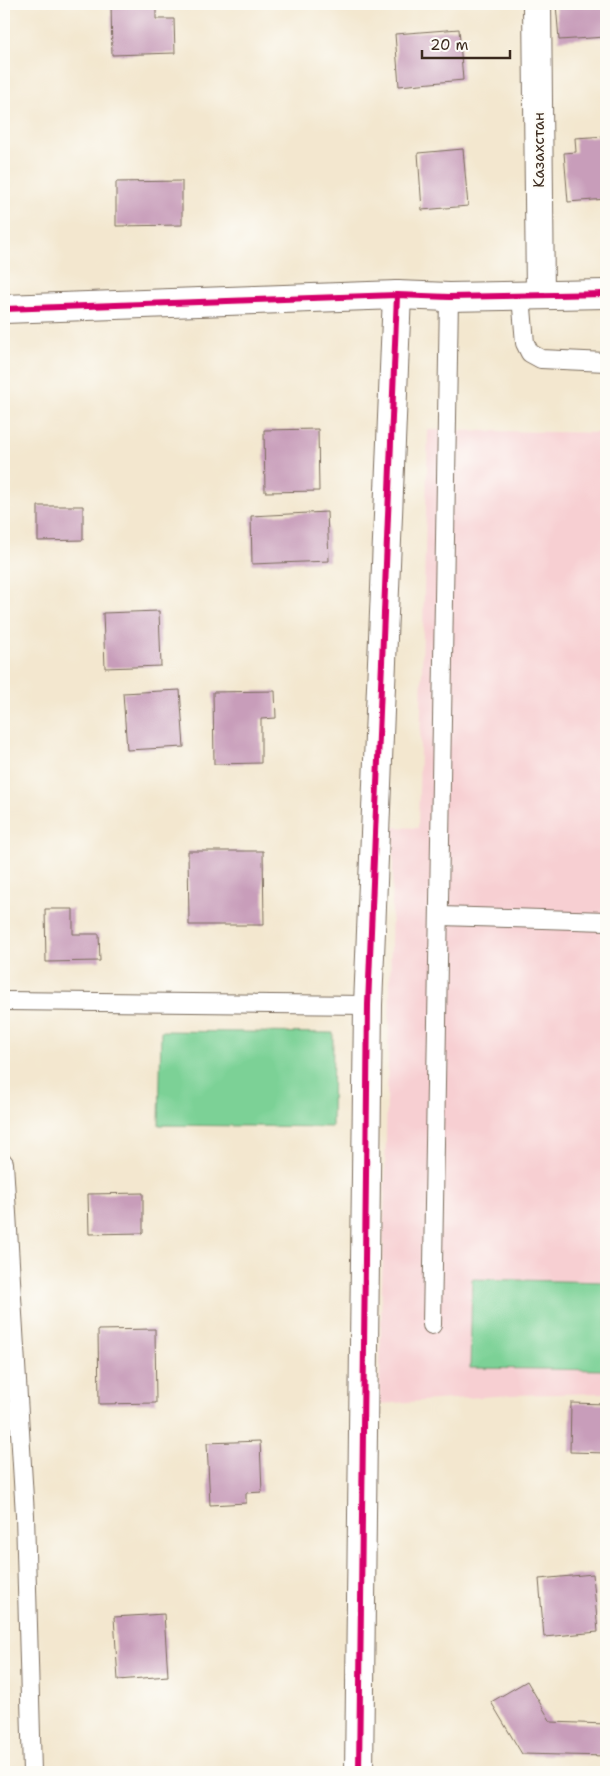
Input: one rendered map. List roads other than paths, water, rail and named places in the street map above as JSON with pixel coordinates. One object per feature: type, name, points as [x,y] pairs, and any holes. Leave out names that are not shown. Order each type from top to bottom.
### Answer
[{"type":"street","name":"Казахстан","points":[[530,296],[538,4]]},
{"type":"street","points":[[4,309],[397,295],[449,298],[606,294]]},
{"type":"street","points":[[358,1772],[368,1005],[397,295]]},
{"type":"lane","points":[[530,296],[525,343],[530,353],[541,359],[606,362]]},
{"type":"lane","points":[[432,1325],[449,298]]},
{"type":"lane","points":[[440,916],[606,921]]},
{"type":"lane","points":[[4,1001],[368,1005]]},
{"type":"lane","points":[[4,1164],[25,1515],[32,1772]]}]
